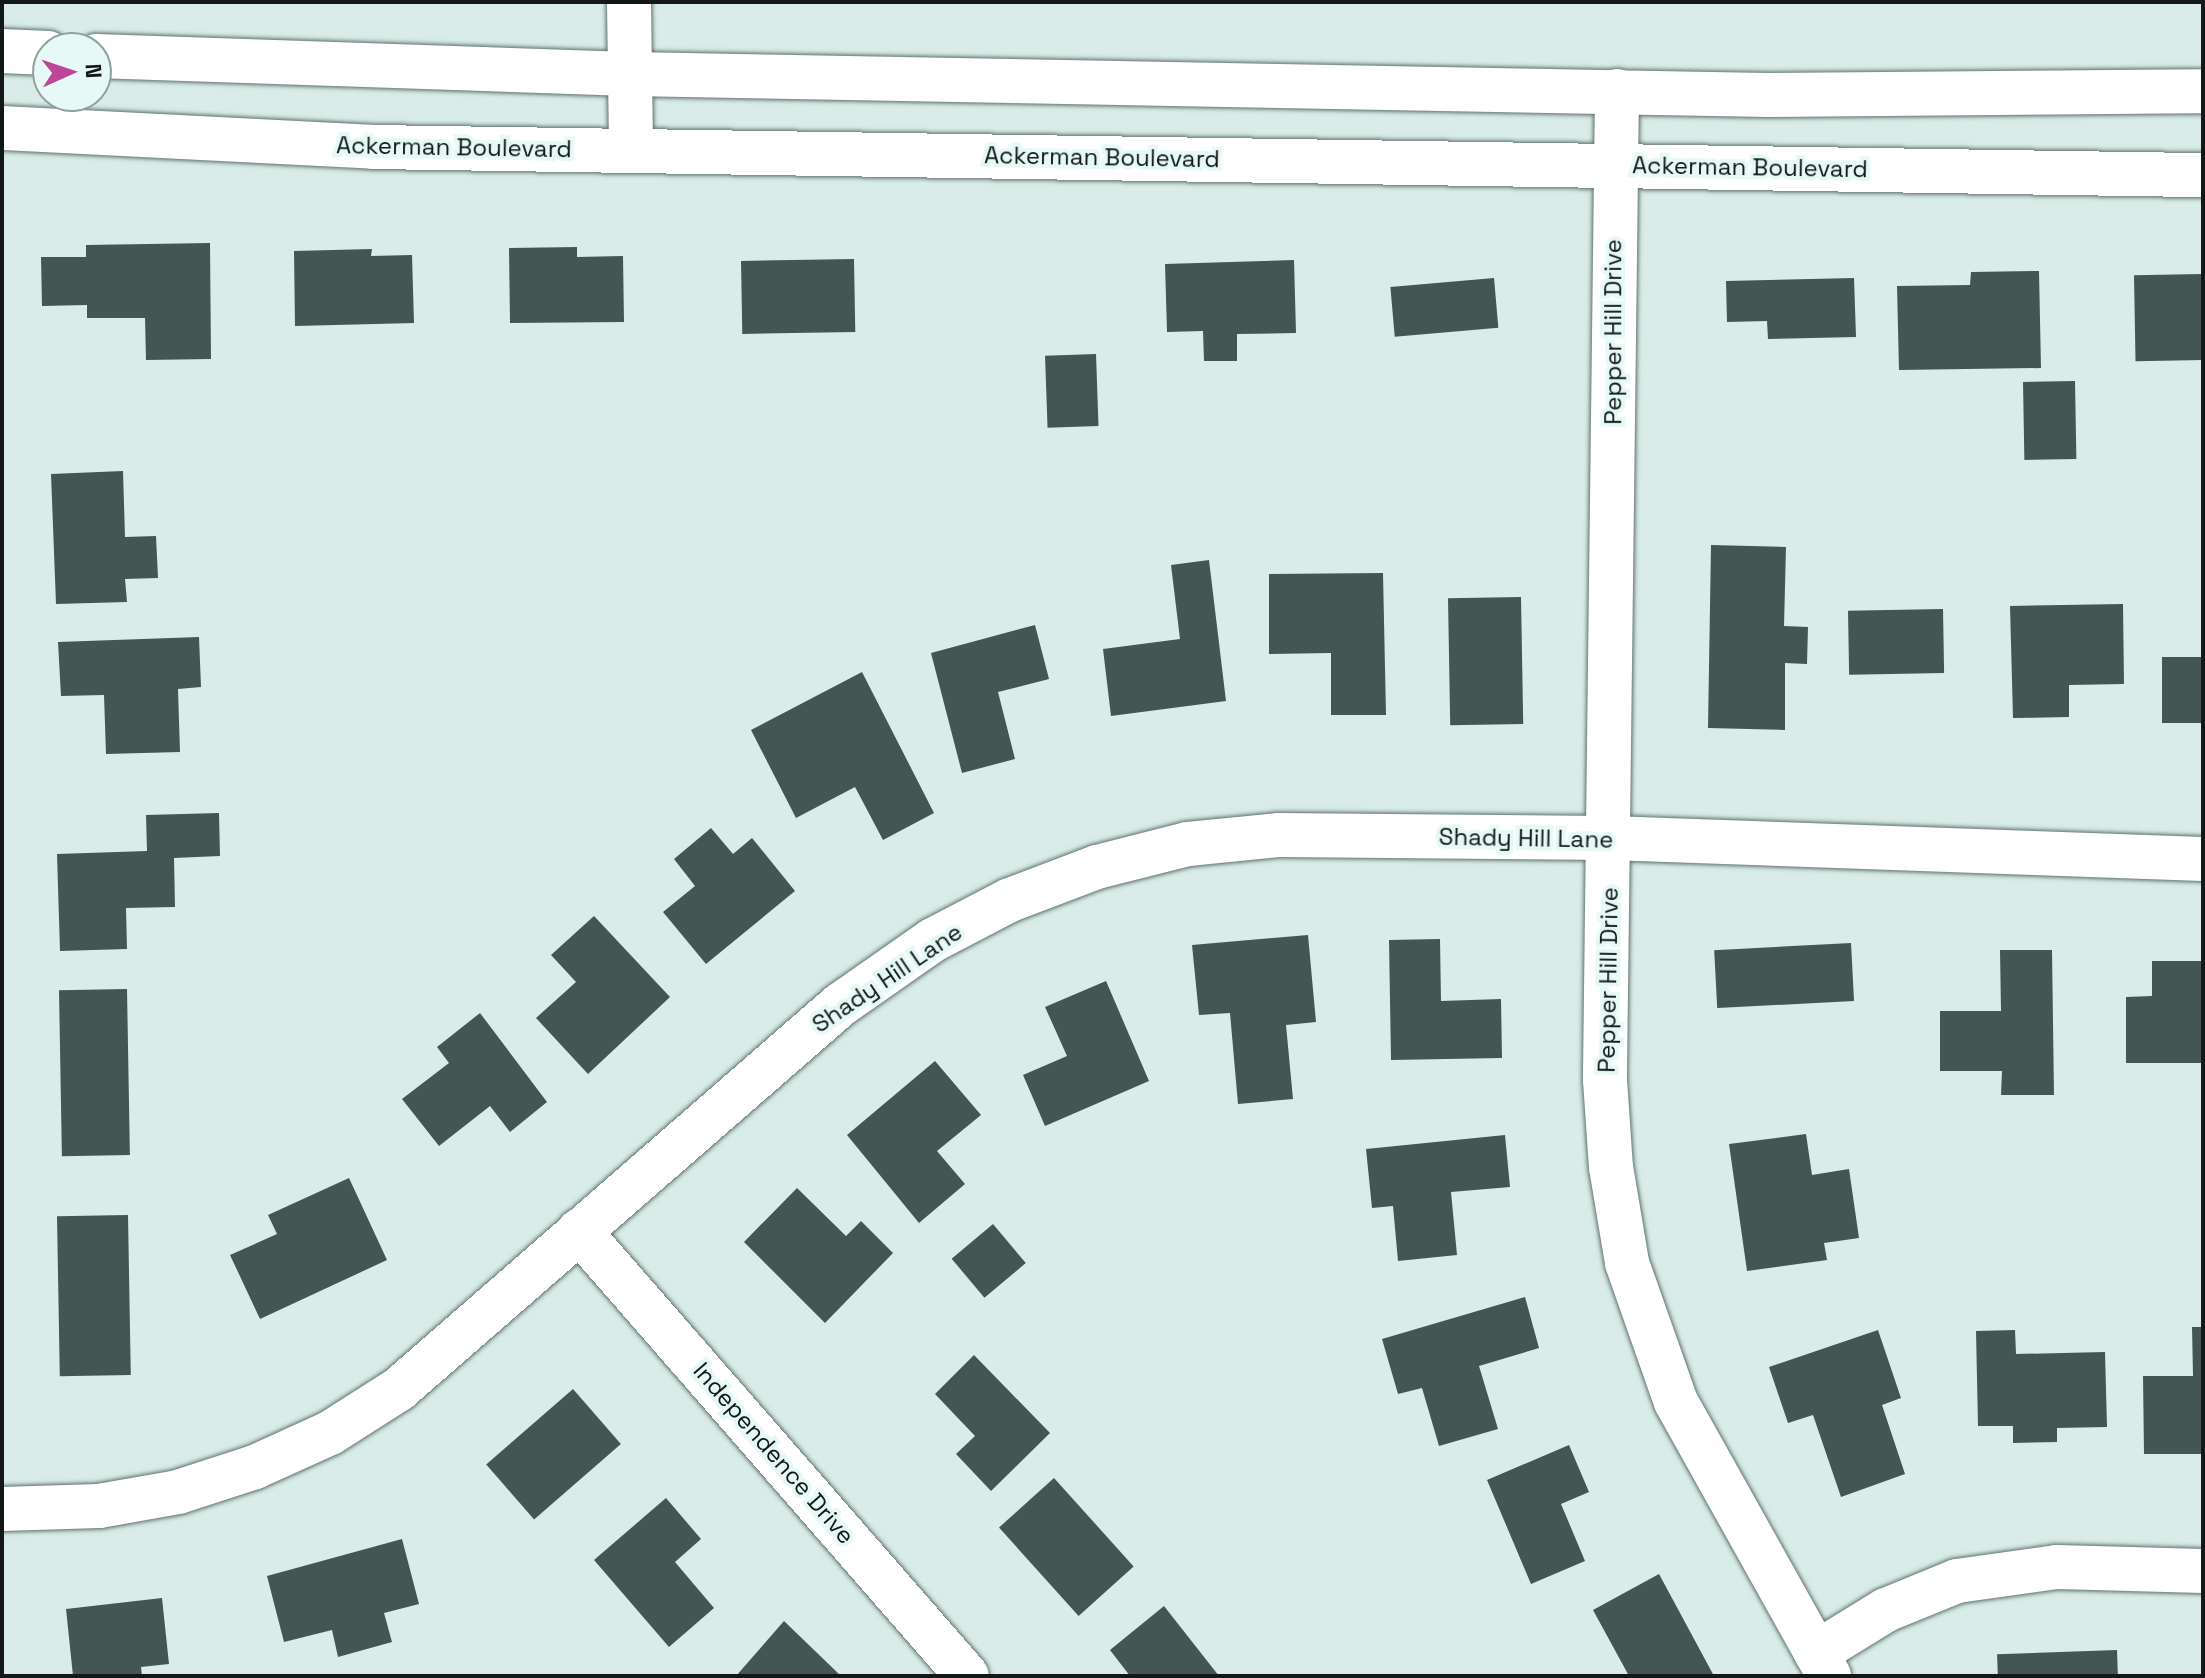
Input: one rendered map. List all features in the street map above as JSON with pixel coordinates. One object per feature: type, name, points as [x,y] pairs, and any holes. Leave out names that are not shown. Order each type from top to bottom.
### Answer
[{"type":"street","points":[[629,2],[631,150]]},
{"type":"street","points":[[2,51],[32,52]]},
{"type":"street","points":[[112,57],[630,74],[1617,91],[2203,91]]},
{"type":"street","name":"Pepper Hill Drive","points":[[1617,91],[1605,1080],[1627,1263],[1676,1402],[1823,1664]]},
{"type":"street","name":"Ackerman Boulevard","points":[[2,128],[373,147],[2203,175]]},
{"type":"street","name":"Shady Hill Lane","points":[[2,1509],[99,1506],[178,1492],[255,1467],[330,1433],[399,1389],[840,1005],[933,940],[1039,889],[1188,844],[1278,835],[1609,838],[2203,859]]},
{"type":"street","name":"Independence Drive","points":[[579,1231],[967,1676]]},
{"type":"street","points":[[1823,1664],[1886,1610],[1957,1581],[2057,1567],[2203,1571]]},
{"type":"building","points":[[210,243],[211,359],[146,360],[145,318],[87,318],[87,305],[42,306],[41,257],[86,257],[86,245]]},
{"type":"building","points":[[577,247],[577,257],[623,256],[624,322],[510,323],[509,248]]},
{"type":"building","points":[[372,249],[371,256],[412,255],[414,323],[295,326],[294,251]]},
{"type":"building","points":[[854,259],[855,332],[742,334],[741,261]]},
{"type":"building","points":[[1294,260],[1296,333],[1237,334],[1237,361],[1204,361],[1203,331],[1167,332],[1165,264]]},
{"type":"building","points":[[2039,271],[2041,368],[1899,370],[1897,286],[1970,285],[1971,272]]},
{"type":"building","points":[[2202,274],[2203,360],[2136,361],[2134,275]]},
{"type":"building","points":[[1494,278],[1498,328],[1395,337],[1390,287]]},
{"type":"building","points":[[1854,278],[1856,337],[1768,339],[1767,321],[1727,322],[1726,281]]},
{"type":"building","points":[[1096,354],[1099,426],[1048,428],[1045,356]]},
{"type":"building","points":[[2075,381],[2076,459],[2024,460],[2023,382]]},
{"type":"building","points":[[123,471],[125,537],[156,536],[158,578],[125,579],[127,602],[56,604],[51,474]]},
{"type":"building","points":[[1711,545],[1786,547],[1784,626],[1808,627],[1807,664],[1785,663],[1785,730],[1708,728]]},
{"type":"building","points":[[1209,560],[1226,701],[1111,716],[1103,649],[1180,639],[1171,565]]},
{"type":"building","points":[[1383,573],[1386,715],[1331,715],[1331,653],[1269,654],[1269,574]]},
{"type":"building","points":[[1521,597],[1523,724],[1450,725],[1448,598]]},
{"type":"building","points":[[2123,604],[2124,684],[2069,685],[2069,717],[2013,718],[2010,606]]},
{"type":"building","points":[[1943,609],[1944,673],[1849,675],[1848,611]]},
{"type":"building","points":[[1035,625],[1049,679],[998,692],[1015,759],[962,773],[931,653]]},
{"type":"building","points":[[199,637],[201,687],[178,689],[180,752],[106,754],[104,695],[61,696],[58,642]]},
{"type":"building","points":[[2162,657],[2203,657],[2203,723],[2162,723]]},
{"type":"building","points":[[862,672],[934,813],[883,840],[855,787],[796,818],[751,730]]},
{"type":"building","points":[[219,813],[220,856],[174,858],[175,907],[126,908],[127,949],[60,951],[57,854],[147,851],[146,815]]},
{"type":"building","points":[[711,828],[733,854],[752,838],[795,891],[706,964],[663,912],[695,886],[674,859]]},
{"type":"building","points":[[594,916],[670,997],[588,1074],[536,1018],[576,982],[551,955]]},
{"type":"building","points":[[1308,935],[1316,1022],[1286,1025],[1293,1099],[1238,1104],[1230,1013],[1199,1015],[1192,945]]},
{"type":"building","points":[[1440,939],[1441,1001],[1501,999],[1502,1058],[1391,1060],[1389,940]]},
{"type":"building","points":[[1851,943],[1854,1001],[1717,1008],[1714,950]]},
{"type":"building","points":[[2000,950],[2052,950],[2054,1095],[2001,1095],[2002,1071],[1940,1071],[1940,1011],[2001,1011]]},
{"type":"building","points":[[2152,961],[2203,961],[2203,1063],[2126,1063],[2126,997],[2152,996]]},
{"type":"building","points":[[1106,981],[1149,1081],[1045,1126],[1023,1075],[1067,1056],[1045,1007]]},
{"type":"building","points":[[127,989],[130,1155],[62,1156],[59,990]]},
{"type":"building","points":[[480,1013],[547,1102],[510,1132],[490,1106],[439,1146],[402,1099],[449,1063],[437,1047]]},
{"type":"building","points":[[935,1061],[981,1115],[937,1151],[965,1184],[919,1223],[847,1135]]},
{"type":"building","points":[[1806,1134],[1812,1175],[1849,1169],[1859,1238],[1824,1243],[1827,1260],[1747,1271],[1729,1144]]},
{"type":"building","points":[[1505,1135],[1510,1187],[1451,1192],[1457,1255],[1398,1261],[1393,1206],[1372,1208],[1366,1149]]},
{"type":"building","points":[[349,1178],[387,1260],[260,1319],[230,1255],[277,1234],[268,1215]]},
{"type":"building","points":[[797,1188],[846,1236],[861,1221],[893,1253],[825,1323],[744,1242]]},
{"type":"building","points":[[128,1215],[131,1375],[60,1376],[57,1216]]},
{"type":"building","points":[[993,1224],[1026,1263],[984,1298],[952,1259]]},
{"type":"building","points":[[1525,1297],[1539,1348],[1479,1366],[1498,1429],[1439,1446],[1422,1388],[1398,1394],[1382,1339]]},
{"type":"building","points":[[2192,1327],[2203,1327],[2203,1454],[2144,1454],[2143,1376],[2193,1376]]},
{"type":"building","points":[[1878,1330],[1901,1398],[1882,1405],[1905,1474],[1841,1497],[1813,1415],[1788,1423],[1769,1367]]},
{"type":"building","points":[[2015,1330],[2016,1354],[2105,1352],[2107,1427],[2057,1428],[2057,1442],[2013,1443],[2013,1426],[1978,1426],[1976,1331]]},
{"type":"building","points":[[974,1355],[1050,1433],[991,1491],[956,1454],[975,1436],[935,1394]]},
{"type":"building","points":[[573,1389],[621,1444],[534,1520],[486,1464]]},
{"type":"building","points":[[1569,1445],[1589,1492],[1561,1504],[1585,1561],[1531,1584],[1487,1480]]},
{"type":"building","points":[[1054,1478],[1134,1566],[1079,1616],[999,1528]]},
{"type":"building","points":[[666,1498],[701,1539],[675,1562],[714,1608],[669,1647],[594,1560]]},
{"type":"building","points":[[402,1539],[419,1604],[384,1613],[392,1642],[338,1657],[332,1630],[284,1642],[267,1576]]},
{"type":"building","points":[[1659,1574],[1714,1676],[1629,1676],[1593,1610]]},
{"type":"building","points":[[162,1598],[169,1664],[141,1667],[142,1676],[73,1676],[66,1609]]},
{"type":"building","points":[[1164,1606],[1219,1676],[1130,1676],[1110,1650]]},
{"type":"building","points":[[784,1621],[841,1676],[736,1676]]},
{"type":"building","points":[[2117,1650],[2118,1676],[1998,1676],[1997,1654]]}]
